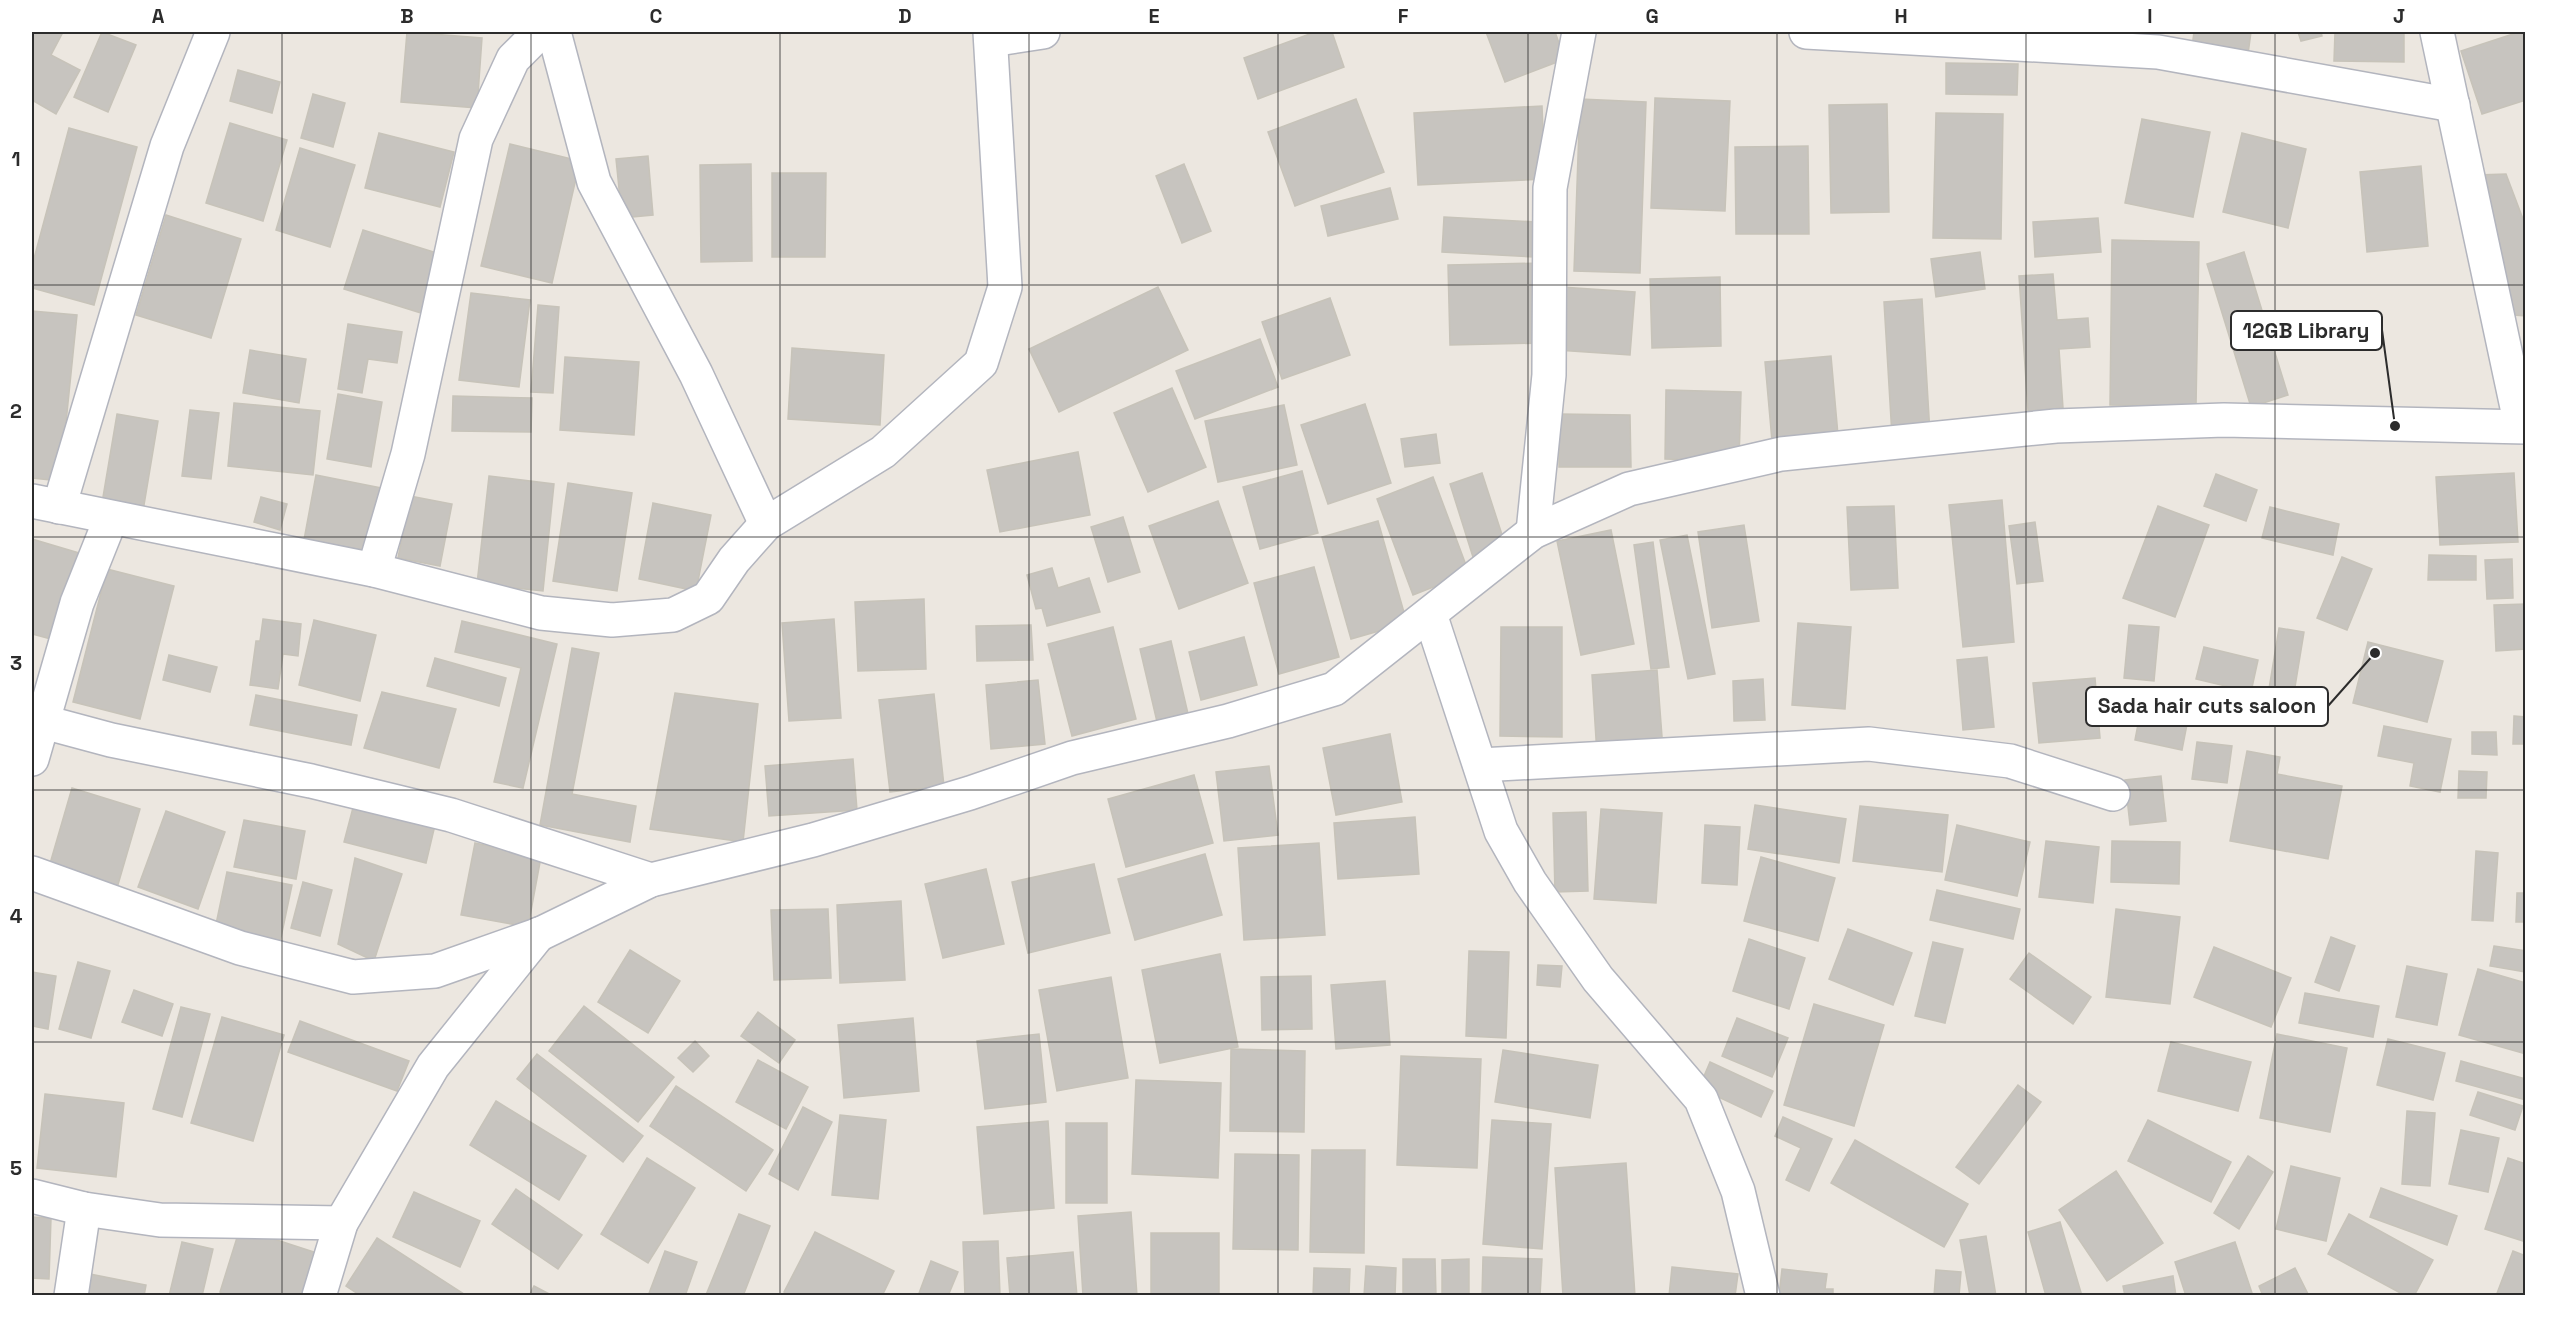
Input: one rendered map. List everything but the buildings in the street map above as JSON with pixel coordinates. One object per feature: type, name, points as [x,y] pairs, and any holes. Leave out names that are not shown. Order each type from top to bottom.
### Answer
[{"type":"street","points":[[213,32],[167,146],[123,286],[45,504],[374,570],[542,613],[612,620],[673,615],[708,598],[734,560],[766,524],[883,452],[981,363],[1005,287],[991,36],[1042,32]]},
{"type":"street","points":[[374,570],[408,454],[476,139],[513,59],[540,32]]},
{"type":"street","points":[[554,32],[594,182],[696,374],[766,524]]},
{"type":"street","points":[[1533,532],[1549,375],[1550,188],[1579,32]]},
{"type":"street","points":[[1806,32],[2161,42],[2454,105]]},
{"type":"street","points":[[32,873],[240,948],[353,977],[435,971],[540,934],[651,880],[813,840],[970,793],[1072,758],[1228,721],[1334,689],[1533,532],[1629,489],[1781,454],[2068,426],[2224,420],[2523,426],[2437,32]]},
{"type":"street","points":[[32,759],[77,603],[111,518]]},
{"type":"street","points":[[1430,614],[1501,831],[1530,882],[1598,980],[1701,1099],[1738,1191],[1763,1296]]},
{"type":"street","points":[[44,722],[111,740],[311,781],[451,815],[651,880]]},
{"type":"street","points":[[1480,765],[1869,744],[2010,761],[2112,794]]},
{"type":"street","points":[[319,1296],[341,1223],[433,1066],[540,934]]},
{"type":"street","points":[[32,1196],[84,1209],[160,1220],[341,1223]]},
{"type":"street","points":[[71,1296],[84,1209]]},
{"type":"place","name":"12GB Library","points":[[2395,426]]},
{"type":"place","name":"Sada hair cuts saloon","points":[[2375,653]]}]
